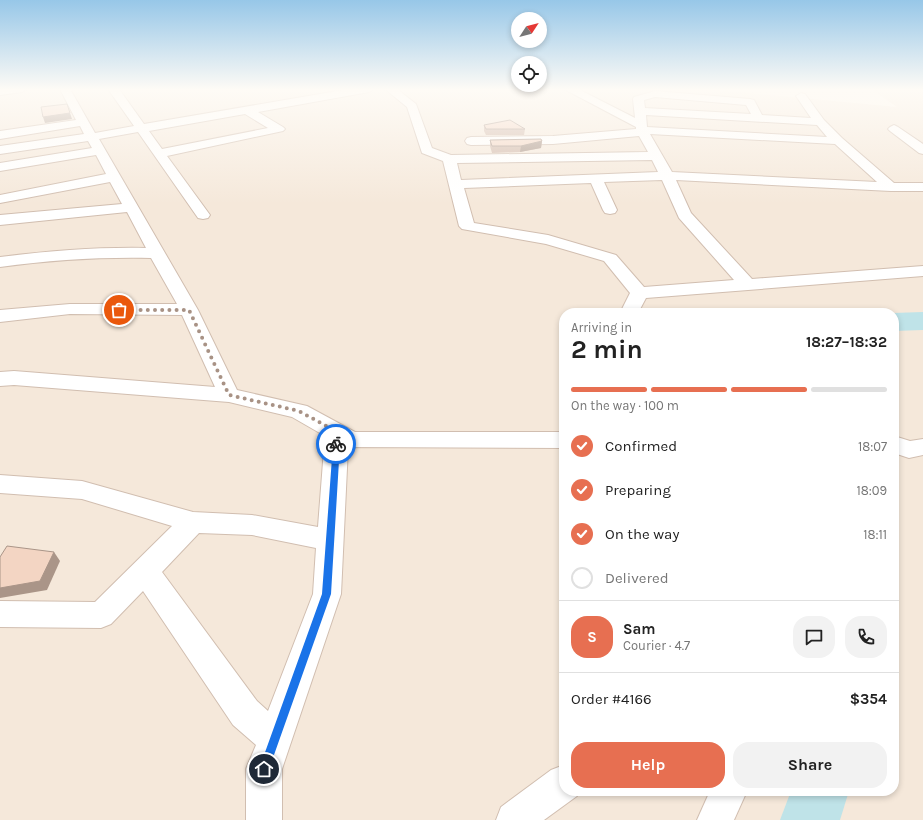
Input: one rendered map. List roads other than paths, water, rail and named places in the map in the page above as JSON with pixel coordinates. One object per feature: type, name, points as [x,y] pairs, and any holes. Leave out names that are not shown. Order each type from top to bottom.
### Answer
[{"type":"street","points":[[0,135],[49,127]]},
{"type":"street","points":[[86,127],[189,310],[229,395]]},
{"type":"street","points":[[0,150],[91,137],[144,127]]},
{"type":"street","points":[[158,154],[279,129],[276,127]]},
{"type":"street","points":[[419,127],[426,150],[450,159],[656,156]]},
{"type":"street","points":[[640,127],[643,129],[667,176],[684,215],[746,283]]},
{"type":"street","points":[[825,127],[838,141],[891,187]]},
{"type":"street","points":[[140,128],[203,215]]},
{"type":"street","points":[[470,140],[553,140],[643,129],[838,141]]},
{"type":"street","points":[[894,129],[923,150]]},
{"type":"street","points":[[0,167],[99,151]]},
{"type":"street","points":[[450,159],[467,226],[548,240],[610,258],[639,293]]},
{"type":"street","points":[[456,184],[667,176],[891,187],[923,187]]},
{"type":"street","points":[[0,199],[114,177]]},
{"type":"street","points":[[596,179],[610,210]]},
{"type":"street","points":[[0,220],[131,208]]},
{"type":"street","points":[[0,262],[55,255],[105,252],[157,253]]},
{"type":"street","points":[[639,293],[746,283],[923,270]]},
{"type":"street","points":[[632,308],[639,293]]},
{"type":"street","points":[[0,316],[70,309],[189,310]]},
{"type":"street","points":[[0,380],[14,378],[229,395],[299,411],[351,440],[559,440]]},
{"type":"street","points":[[264,820],[264,769],[327,594],[337,432]]},
{"type":"street","points":[[899,446],[909,450],[923,447]]},
{"type":"street","points":[[0,484],[82,490],[193,522],[252,525],[330,540]]},
{"type":"street","points":[[0,614],[101,615],[193,522]]},
{"type":"street","points":[[145,570],[245,713],[274,739]]},
{"type":"street","points":[[514,820],[559,787]]},
{"type":"street","points":[[715,820],[727,796]]},
{"type":"waterway","points":[[899,322],[923,321]]},
{"type":"waterway","points":[[810,820],[818,796]]}]
